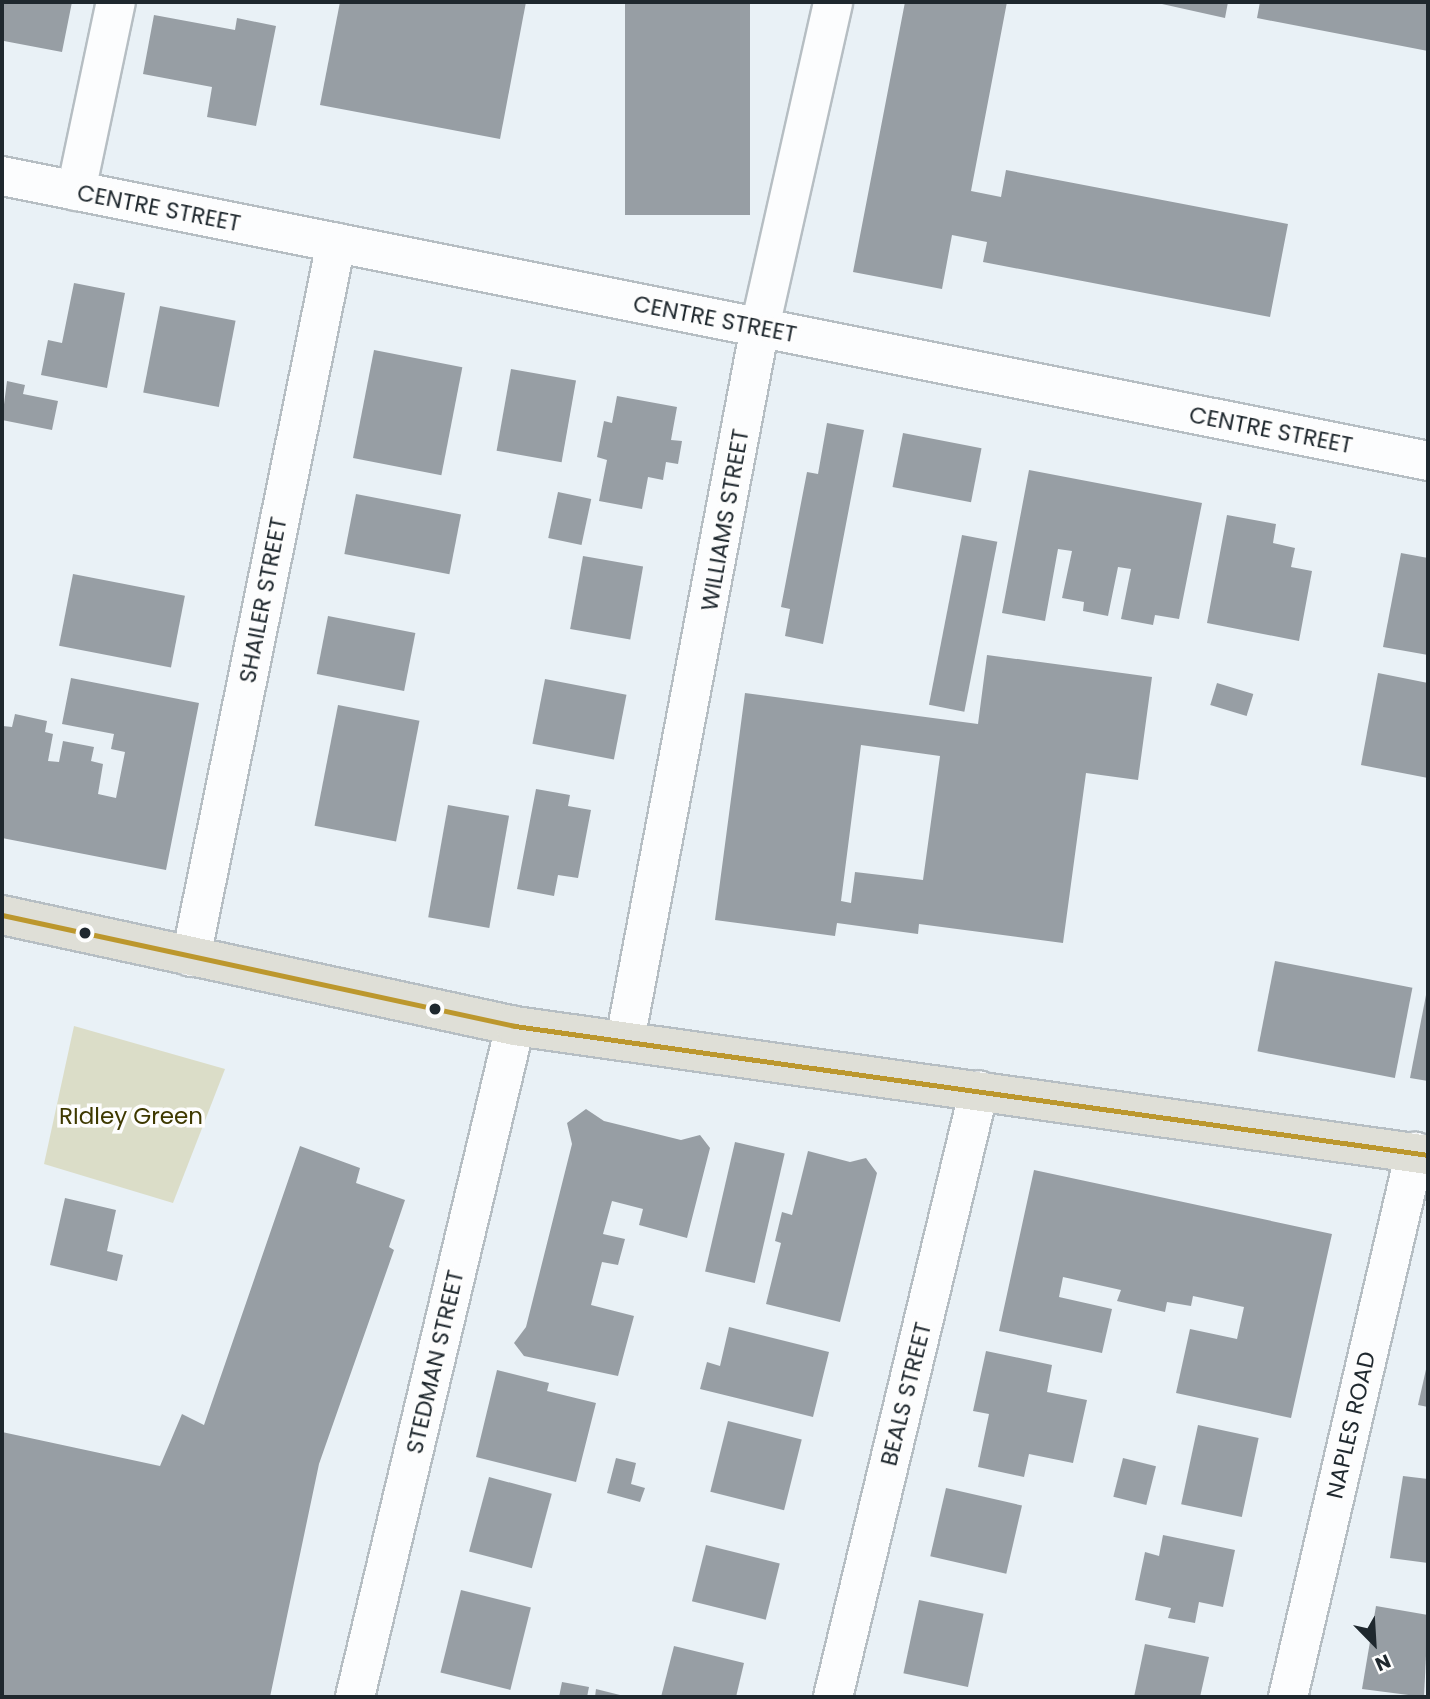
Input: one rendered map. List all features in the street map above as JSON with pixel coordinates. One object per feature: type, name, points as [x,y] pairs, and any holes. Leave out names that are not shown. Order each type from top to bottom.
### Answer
[{"type":"main road","points":[[2,915],[515,1026],[1421,1154]]},
{"type":"street","points":[[76,191],[116,2]]},
{"type":"street","name":"WILLIAMS STREET","points":[[625,1040],[760,327],[833,2]]},
{"type":"street","name":"CENTRE STREET","points":[[2,176],[1428,461]]},
{"type":"street","name":"SHAILER STREET","points":[[191,957],[336,243]]},
{"type":"street","name":"STEDMAN STREET","points":[[355,1697],[515,1026]]},
{"type":"street","name":"BEALS STREET","points":[[833,1697],[979,1090]]},
{"type":"street","name":"NAPLES ROAD","points":[[1288,1697],[1421,1154]]},
{"type":"green space","name":"RIdley Green","points":[[74,1026],[225,1069],[173,1203],[44,1164]]},
{"type":"building","points":[[2,2],[72,2],[62,52],[4,41],[2,47]]},
{"type":"building","points":[[340,2],[526,2],[500,139],[320,105]]},
{"type":"building","points":[[625,2],[750,2],[750,215],[625,215]]},
{"type":"building","points":[[905,2],[1007,2],[971,191],[1001,197],[1006,170],[1288,224],[1270,317],[983,262],[987,242],[952,235],[942,289],[853,272]]},
{"type":"building","points":[[1153,2],[1228,2],[1225,18]]},
{"type":"building","points":[[1260,2],[1428,2],[1428,51],[1257,18]]},
{"type":"building","points":[[154,15],[235,30],[237,18],[276,26],[256,126],[207,117],[212,87],[143,74]]},
{"type":"building","points":[[74,283],[125,293],[107,388],[41,375],[48,340],[62,343]]},
{"type":"building","points":[[160,306],[236,321],[219,407],[143,392]]},
{"type":"building","points":[[374,350],[462,367],[441,475],[353,458]]},
{"type":"building","points":[[511,369],[576,380],[562,462],[497,451]]},
{"type":"building","points":[[7,381],[25,385],[23,394],[58,401],[52,430],[2,420]]},
{"type":"building","points":[[617,396],[677,407],[671,440],[682,441],[678,464],[666,462],[663,480],[648,477],[642,509],[599,501],[607,460],[597,457],[604,421],[612,423]]},
{"type":"building","points":[[827,423],[864,430],[823,644],[785,636],[790,609],[781,607],[807,472],[818,474]]},
{"type":"building","points":[[903,433],[982,448],[971,502],[893,487]]},
{"type":"building","points":[[1029,470],[1202,503],[1179,619],[1155,615],[1153,625],[1121,619],[1131,569],[1118,567],[1108,616],[1083,611],[1084,602],[1062,598],[1072,551],[1058,549],[1045,621],[1002,613]]},
{"type":"building","points":[[558,492],[591,499],[581,545],[548,538]]},
{"type":"building","points":[[356,494],[461,514],[449,574],[344,554]]},
{"type":"building","points":[[1227,515],[1276,524],[1273,543],[1295,548],[1291,567],[1312,571],[1299,641],[1207,623]]},
{"type":"building","points":[[962,535],[997,542],[964,712],[929,705]]},
{"type":"building","points":[[1401,553],[1428,558],[1428,655],[1383,647]]},
{"type":"building","points":[[583,556],[643,567],[630,639],[570,629]]},
{"type":"building","points":[[73,574],[185,596],[171,667],[59,646]]},
{"type":"building","points":[[328,616],[415,633],[404,691],[317,674]]},
{"type":"building","points":[[987,655],[1152,677],[1138,780],[1086,773],[1063,943],[919,924],[918,934],[837,923],[835,936],[715,920],[745,693],[978,724]],"holes":[[[861,745],[940,756],[923,880],[855,872],[851,903],[841,901]]]},
{"type":"building","points":[[1378,673],[1428,683],[1428,778],[1361,765]]},
{"type":"building","points":[[71,678],[199,703],[166,870],[2,838],[2,730],[3,726],[12,727],[15,714],[47,721],[45,732],[53,734],[48,761],[59,762],[63,741],[94,747],[91,761],[103,764],[98,794],[116,798],[125,752],[111,749],[114,734],[62,724]]},
{"type":"building","points":[[545,679],[626,695],[614,760],[532,744]]},
{"type":"building","points":[[1217,683],[1253,694],[1247,716],[1210,705]]},
{"type":"building","points":[[338,705],[419,721],[396,842],[315,826]]},
{"type":"building","points":[[536,789],[570,795],[568,806],[591,810],[578,878],[558,875],[554,896],[517,889]]},
{"type":"building","points":[[448,805],[509,816],[489,928],[428,917]]},
{"type":"building","points":[[1275,961],[1412,988],[1395,1078],[1257,1051]]},
{"type":"building","points":[[1428,990],[1428,1081],[1410,1078]]},
{"type":"building","points":[[586,1109],[604,1121],[681,1140],[700,1135],[710,1148],[687,1238],[639,1225],[643,1209],[612,1201],[603,1234],[625,1239],[618,1265],[602,1262],[591,1305],[634,1316],[618,1376],[524,1356],[514,1343],[526,1327],[572,1144],[567,1123]]},
{"type":"building","points":[[735,1142],[785,1153],[755,1283],[705,1272]]},
{"type":"building","points":[[300,1146],[360,1168],[356,1183],[405,1200],[389,1247],[394,1250],[319,1464],[270,1697],[2,1697],[2,1432],[160,1466],[182,1414],[204,1425]]},
{"type":"building","points":[[808,1151],[850,1162],[866,1158],[877,1173],[840,1322],[766,1304],[781,1243],[775,1241],[782,1212],[792,1215]]},
{"type":"building","points":[[1034,1170],[1332,1234],[1291,1418],[1176,1393],[1190,1329],[1237,1339],[1244,1307],[1193,1296],[1191,1306],[1167,1302],[1165,1312],[1117,1301],[1121,1290],[1063,1277],[1059,1297],[1112,1309],[1102,1353],[999,1331]]},
{"type":"building","points":[[65,1198],[116,1210],[107,1251],[123,1255],[117,1281],[50,1265]]},
{"type":"building","points":[[729,1327],[829,1352],[813,1417],[700,1389],[707,1362],[720,1366]]},
{"type":"building","points":[[986,1351],[1052,1365],[1047,1392],[1087,1400],[1073,1463],[1029,1454],[1024,1477],[978,1467],[989,1414],[973,1411]]},
{"type":"building","points":[[1428,1365],[1428,1407],[1418,1405]]},
{"type":"building","points":[[497,1370],[549,1383],[547,1391],[596,1403],[576,1482],[476,1457]]},
{"type":"building","points":[[728,1421],[802,1439],[784,1510],[710,1492]]},
{"type":"building","points":[[1198,1425],[1259,1438],[1242,1517],[1181,1504]]},
{"type":"building","points":[[616,1458],[636,1463],[631,1484],[645,1488],[640,1502],[607,1493]]},
{"type":"building","points":[[1123,1458],[1156,1466],[1146,1505],[1113,1497]]},
{"type":"building","points":[[1403,1476],[1428,1479],[1428,1563],[1390,1558]]},
{"type":"building","points":[[489,1477],[552,1494],[532,1568],[469,1551]]},
{"type":"building","points":[[946,1488],[1022,1506],[1006,1574],[930,1556]]},
{"type":"building","points":[[1163,1535],[1235,1550],[1223,1607],[1199,1602],[1195,1623],[1168,1618],[1171,1608],[1135,1600],[1145,1552],[1159,1556]]},
{"type":"building","points":[[706,1545],[780,1563],[766,1620],[692,1601]]},
{"type":"building","points":[[461,1590],[531,1607],[510,1690],[440,1672]]},
{"type":"building","points":[[919,1600],[984,1614],[968,1687],[903,1673]]},
{"type":"building","points":[[1376,1606],[1428,1615],[1424,1697],[1362,1689]]},
{"type":"building","points":[[1145,1644],[1209,1657],[1200,1697],[1134,1697]]},
{"type":"building","points":[[674,1646],[744,1663],[736,1697],[661,1697]]},
{"type":"building","points":[[562,1682],[589,1687],[587,1697],[559,1697]]},
{"type":"building","points":[[596,1689],[624,1696],[624,1697],[595,1697]]},
{"type":"transit line","points":[[2,915],[515,1026],[1428,1155]]}]
